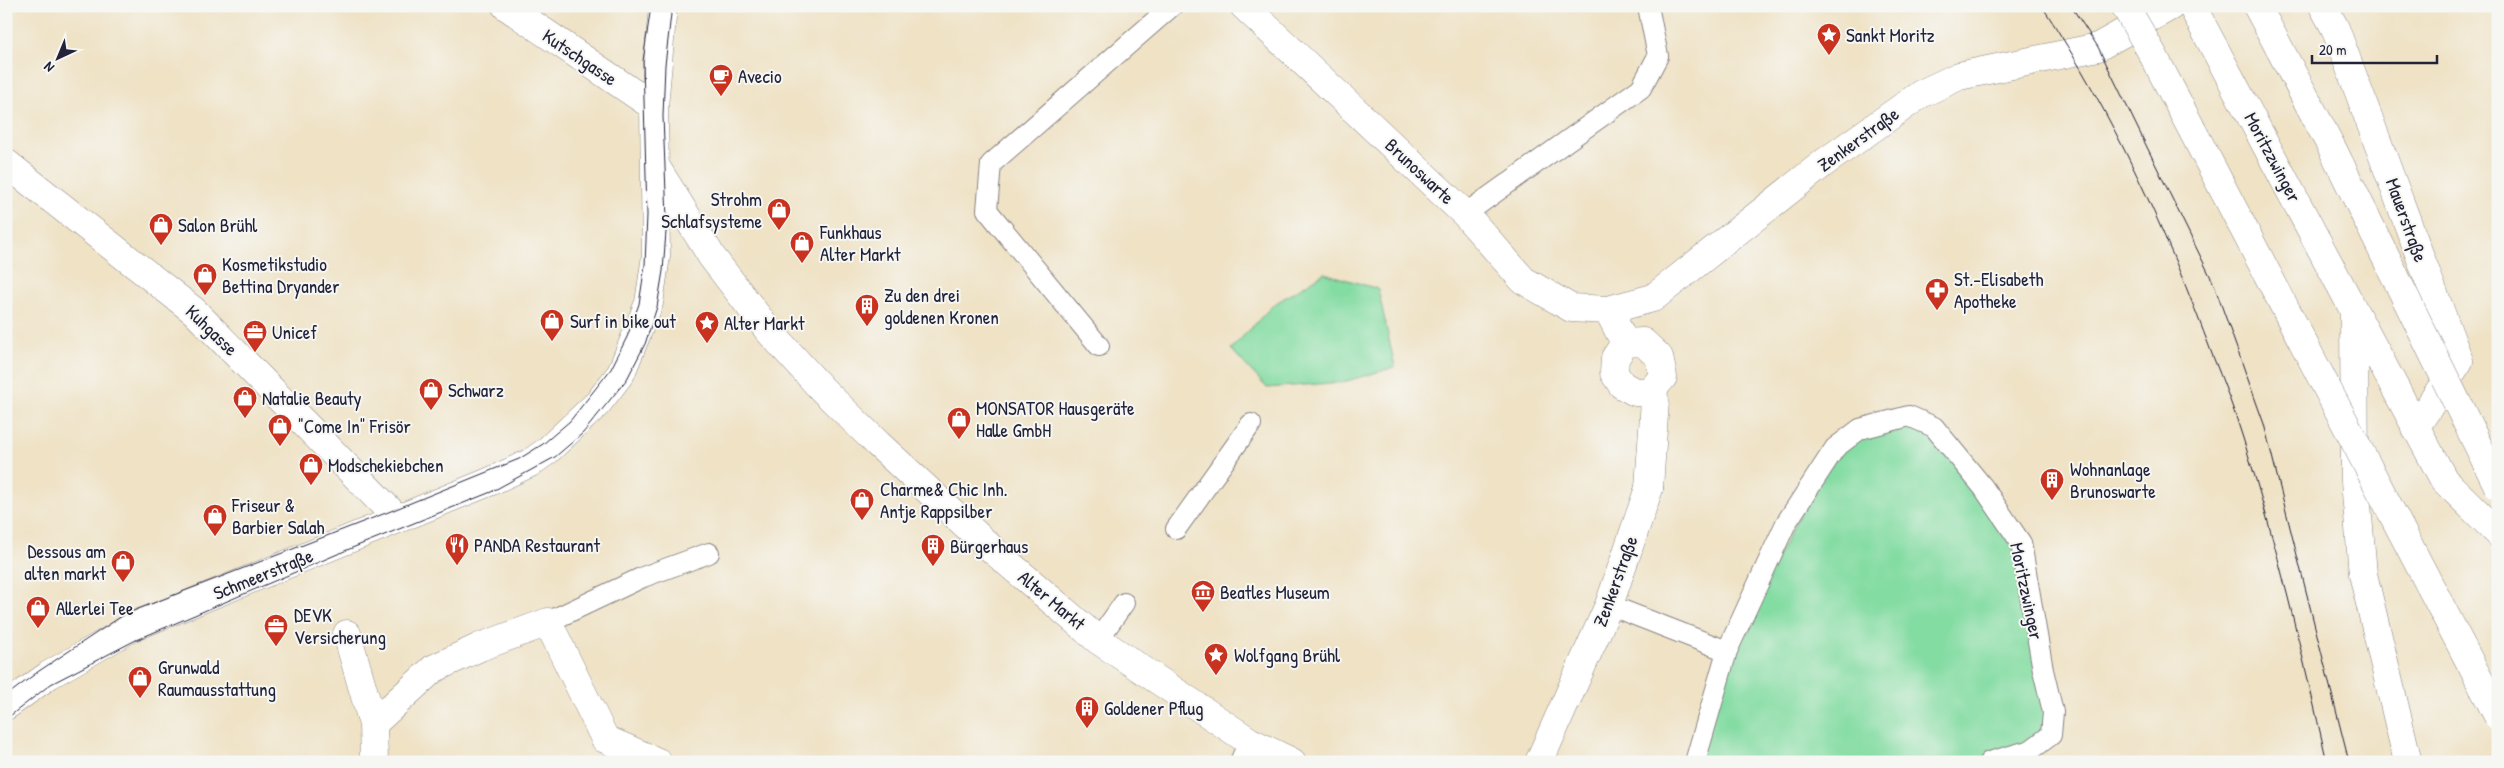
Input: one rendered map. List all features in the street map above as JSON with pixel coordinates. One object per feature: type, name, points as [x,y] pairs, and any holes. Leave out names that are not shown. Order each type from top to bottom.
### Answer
[{"type":"street","name":"Kutschgasse","points":[[506,6],[654,107]]},
{"type":"street","name":"Alter Markt","points":[[530,463],[576,426],[598,403],[621,374],[649,303],[654,280],[657,232],[654,107],[663,6]]},
{"type":"street","name":"Brunoswarte","points":[[1244,6],[1465,214],[1523,280],[1571,308],[1608,310]]},
{"type":"street","points":[[2125,6],[2162,70],[2498,716]]},
{"type":"street","name":"Zenkerstraße","points":[[1608,310],[1653,298],[1825,162],[1921,94],[1959,76],[2098,48],[2170,6]]},
{"type":"street","name":"Moritzzwinger","points":[[2192,6],[2354,307],[2415,428],[2444,480],[2498,533]]},
{"type":"street","points":[[2257,6],[2333,150],[2498,486]]},
{"type":"street","name":"Mauerstraße","points":[[2323,6],[2335,28],[2459,361],[2415,428]]},
{"type":"street","name":"Kuhgasse","points":[[6,163],[194,311],[398,519]]},
{"type":"street","name":"Alter Markt","points":[[656,167],[712,257],[768,330],[821,388],[994,551],[1098,640],[1244,752],[1292,762]]},
{"type":"street","name":"Moritzzwinger","points":[[2354,307],[2355,481],[2363,574],[2408,762]]},
{"type":"street","points":[[1608,310],[1625,343]]},
{"type":"street","points":[[1643,342],[1658,357],[1663,377],[1650,392],[1635,392],[1622,385],[1614,373],[1615,358],[1625,343],[1643,342]]},
{"type":"street","name":"Zenkerstraße","points":[[1539,762],[1609,605],[1649,488],[1655,400],[1650,392]]},
{"type":"street","name":"Schmeerstraße","points":[[6,706],[49,675],[133,627],[489,482],[530,463]]},
{"type":"street","points":[[373,724],[433,669],[480,647],[548,622],[604,739],[658,762]]},
{"type":"street","points":[[347,634],[373,724],[374,762]]},
{"type":"lane","points":[[1099,346],[987,210],[992,164],[1172,6]]},
{"type":"lane","points":[[1465,214],[1641,88],[1658,56],[1648,6]]},
{"type":"lane","name":"Moritzzwinger","points":[[1695,762],[1726,650],[1786,523],[1835,448],[1860,429],[1909,416],[1934,427],[1983,487],[2021,543],[2043,670],[2053,712],[2050,735],[2031,750],[1991,762]]},
{"type":"lane","points":[[1176,529],[1251,424]]},
{"type":"lane","points":[[548,622],[643,577],[708,553]]},
{"type":"lane","points":[[1098,640],[1124,603]]},
{"type":"lane","points":[[1609,605],[1726,650]]},
{"type":"green space","points":[[1324,273],[1378,289],[1395,367],[1343,382],[1267,388],[1231,349],[1273,305]]},
{"type":"green space","points":[[1876,424],[1934,427],[2021,543],[2051,735],[1989,762],[1695,762],[1727,651],[1835,448]]},
{"type":"tram line","points":[[6,696],[39,671],[125,614],[391,511],[519,459],[543,444],[570,421],[611,369],[627,337],[639,304],[645,265],[647,215],[643,61],[651,6]]},
{"type":"tram line","points":[[6,719],[51,684],[136,640],[347,550],[491,492],[555,457],[583,433],[627,379],[645,344],[657,307],[663,271],[667,219],[663,116],[665,65],[672,6]]},
{"type":"tram line","points":[[2042,6],[2092,89],[2137,175],[2195,309],[2228,395],[2240,427],[2278,558],[2327,762]]},
{"type":"tram line","points":[[2071,6],[2098,47],[2213,282],[2264,424],[2349,762]]},
{"type":"place","name":"Sankt Moritz","points":[[1829,56]]},
{"type":"place","name":"Avecio","points":[[721,97]]},
{"type":"place","name":"Strohm Schlafsysteme","points":[[779,231]]},
{"type":"place","name":"Salon Brühl","points":[[161,246]]},
{"type":"place","name":"Funkhaus Alter Markt","points":[[802,264]]},
{"type":"place","name":"Kosmetikstudio Bettina Dryander","points":[[205,296]]},
{"type":"place","name":"St.-Elisabeth Apotheke","points":[[1937,311]]},
{"type":"place","name":"Zu den drei goldenen Kronen","points":[[867,327]]},
{"type":"place","name":"Surf in bike out","points":[[552,342]]},
{"type":"place","name":"Alter Markt","points":[[707,344]]},
{"type":"place","name":"Unicef","points":[[255,353]]},
{"type":"place","name":"Schwarz","points":[[431,411]]},
{"type":"place","name":"Natalie Beauty","points":[[245,419]]},
{"type":"place","name":"MONSATOR Hausgeräte Halle GmbH","points":[[959,440]]},
{"type":"place","name":"\"Come In\" Frisör","points":[[280,447]]},
{"type":"place","name":"Modschekiebchen","points":[[311,486]]},
{"type":"place","name":"Wohnanlage Brunoswarte","points":[[2052,501]]},
{"type":"place","name":"Charme& Chic Inh. Antje Rappsilber","points":[[862,521]]},
{"type":"place","name":"Friseur & Barbier Salah","points":[[215,537]]},
{"type":"place","name":"PANDA Restaurant","points":[[457,566]]},
{"type":"place","name":"Bürgerhaus","points":[[933,567]]},
{"type":"place","name":"Dessous am alten markt","points":[[123,583]]},
{"type":"place","name":"Beatles Museum","points":[[1203,613]]},
{"type":"place","name":"Allerlei Tee","points":[[38,629]]},
{"type":"place","name":"DEVK Versicherung","points":[[276,647]]},
{"type":"place","name":"Wolfgang Brühl","points":[[1216,676]]},
{"type":"place","name":"Grunwald Raumausstattung","points":[[140,699]]},
{"type":"place","name":"Goldener Pflug","points":[[1087,729]]}]
